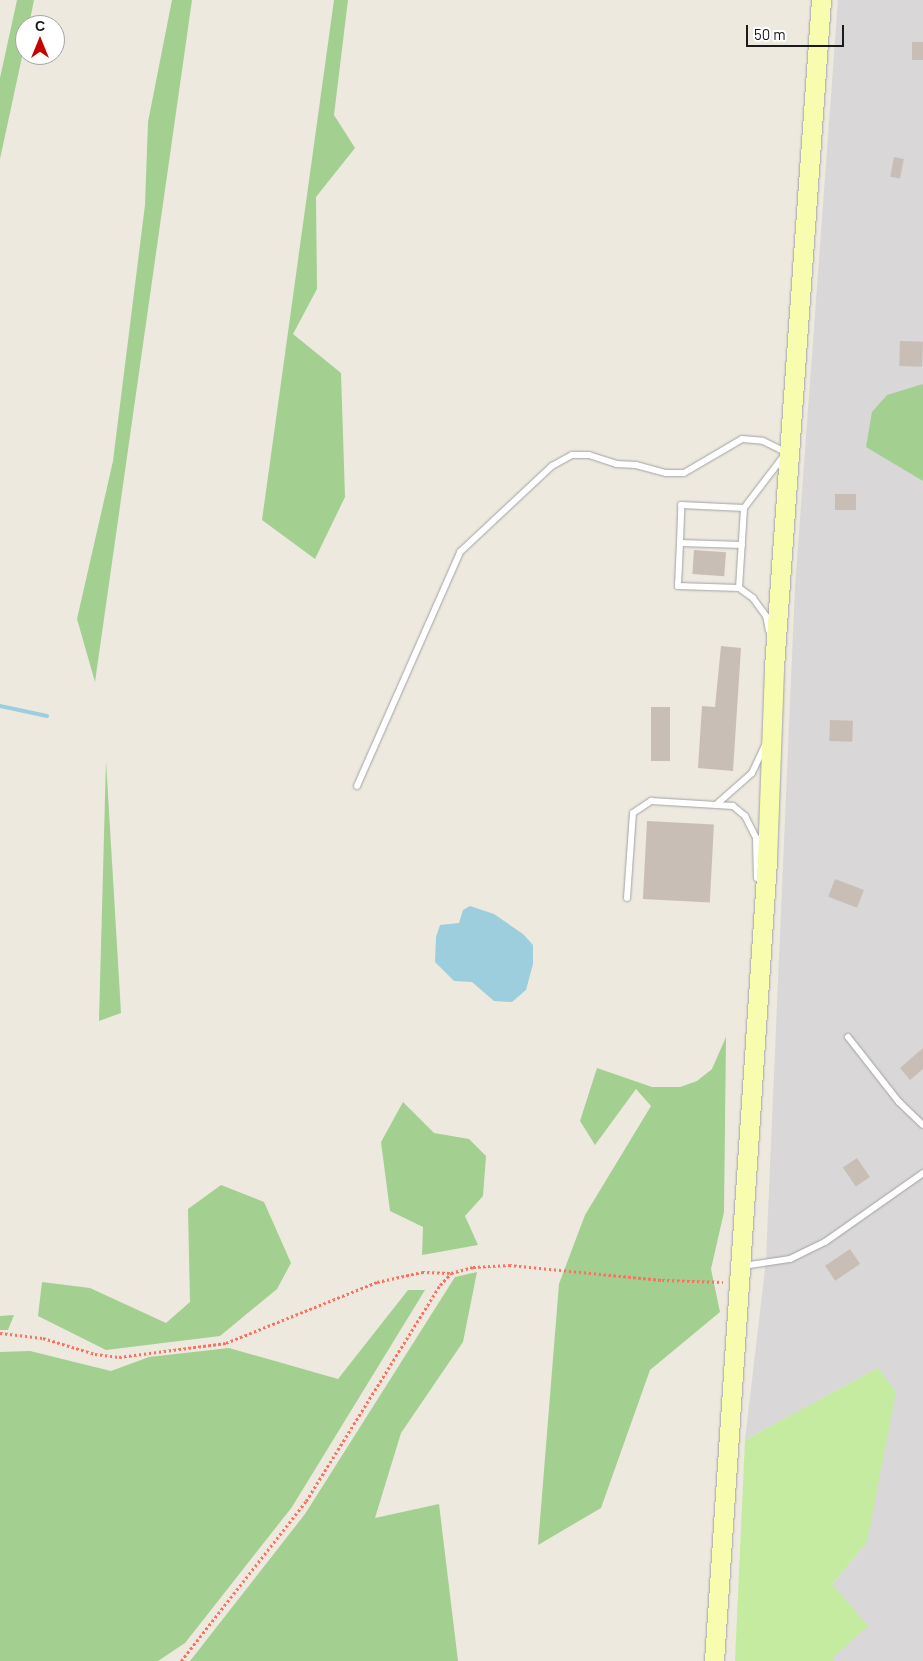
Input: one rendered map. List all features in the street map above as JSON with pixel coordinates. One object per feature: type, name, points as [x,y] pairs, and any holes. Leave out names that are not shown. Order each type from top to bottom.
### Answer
[{"type":"main road","points":[[714,1661],[760,958],[774,667],[821,0]]},
{"type":"lane","points":[[739,588],[744,508],[786,452],[792,430]]},
{"type":"lane","points":[[357,786],[460,552],[552,466],[572,455],[590,454],[616,464],[636,465],[666,473],[684,473],[742,439],[763,441],[786,452]]},
{"type":"lane","points":[[744,508],[681,505],[678,586],[739,588],[753,598],[766,616],[774,667]]},
{"type":"lane","points":[[680,543],[742,545]]},
{"type":"lane","points":[[718,803],[752,772],[766,743],[772,710]]},
{"type":"lane","points":[[628,898],[633,813],[651,801],[718,803],[733,806],[745,816],[756,838],[760,958]]},
{"type":"lane","points":[[848,1037],[899,1102],[923,1124]]},
{"type":"lane","points":[[740,1274],[790,1259],[825,1242],[923,1172]]},
{"type":"path","points":[[0,1333],[43,1338],[95,1354],[119,1357],[226,1343],[378,1282],[422,1272],[451,1273],[473,1267],[509,1265],[662,1280],[740,1274]]},
{"type":"path","points":[[181,1661],[306,1501],[440,1284],[451,1273]]},
{"type":"shaded area","points":[[838,0],[923,0],[923,1661],[835,1661],[833,1658],[832,1584],[867,1542],[878,1368],[745,1440],[766,1260],[795,587]]},
{"type":"green space","points":[[17,0],[34,0],[31,15],[15,15],[15,65],[20,65],[0,159],[0,78]]},
{"type":"green space","points":[[172,0],[192,0],[95,682],[77,619],[113,461],[145,205],[148,122]]},
{"type":"green space","points":[[334,0],[348,0],[334,115],[355,148],[316,197],[317,289],[293,334],[341,373],[345,497],[315,559],[262,520]]},
{"type":"green space","points":[[923,384],[923,481],[866,447],[872,412],[887,395]]},
{"type":"green space","points":[[106,761],[121,1013],[99,1021]]},
{"type":"green space","points":[[726,1037],[724,1212],[711,1269],[720,1312],[650,1370],[601,1508],[538,1545],[559,1284],[585,1215],[651,1106],[636,1089],[595,1145],[580,1121],[597,1068],[652,1087],[680,1087],[697,1081],[712,1069]]},
{"type":"green space","points":[[403,1102],[434,1133],[469,1139],[486,1156],[483,1196],[465,1216],[478,1245],[422,1255],[423,1227],[390,1211],[381,1142]]},
{"type":"green space","points":[[221,1185],[264,1202],[291,1263],[277,1289],[220,1336],[106,1350],[38,1316],[42,1282],[90,1288],[166,1323],[190,1302],[188,1209]]},
{"type":"green space","points":[[477,1272],[463,1342],[401,1433],[375,1518],[439,1504],[458,1661],[190,1661],[305,1514],[455,1277]]},
{"type":"green space","points":[[408,1290],[425,1290],[292,1507],[185,1643],[158,1661],[0,1661],[0,1352],[30,1351],[111,1371],[149,1357],[229,1348],[338,1379]]},
{"type":"green space","points":[[14,1315],[8,1330],[0,1330],[0,1316]]},
{"type":"green space","points":[[878,1368],[896,1392],[867,1542],[832,1584],[868,1626],[833,1657],[835,1661],[735,1661],[745,1440]]},
{"type":"water","points":[[470,906],[494,914],[523,934],[533,945],[533,964],[526,990],[512,1002],[494,1001],[472,982],[454,981],[435,962],[436,937],[440,925],[459,923],[463,910]]},
{"type":"building","points":[[912,42],[923,42],[923,60],[912,60]]},
{"type":"building","points":[[894,157],[904,159],[900,179],[890,177]]},
{"type":"building","points":[[900,341],[923,342],[922,367],[899,366]]},
{"type":"building","points":[[835,494],[856,494],[856,510],[835,510]]},
{"type":"building","points":[[694,550],[726,552],[724,576],[692,574]]},
{"type":"building","points":[[721,646],[741,648],[733,771],[698,768],[702,706],[715,707]]},
{"type":"building","points":[[651,707],[670,707],[670,761],[651,761]]},
{"type":"building","points":[[830,720],[853,721],[852,742],[829,741]]},
{"type":"building","points":[[647,821],[714,825],[710,902],[643,899]]},
{"type":"building","points":[[835,879],[864,890],[857,908],[828,897]]},
{"type":"building","points":[[923,1048],[923,1069],[910,1080],[900,1068]]},
{"type":"building","points":[[857,1158],[870,1177],[856,1187],[843,1168]]},
{"type":"building","points":[[850,1249],[860,1264],[835,1281],[825,1266]]},
{"type":"waterway","points":[[0,706],[47,716]]}]
